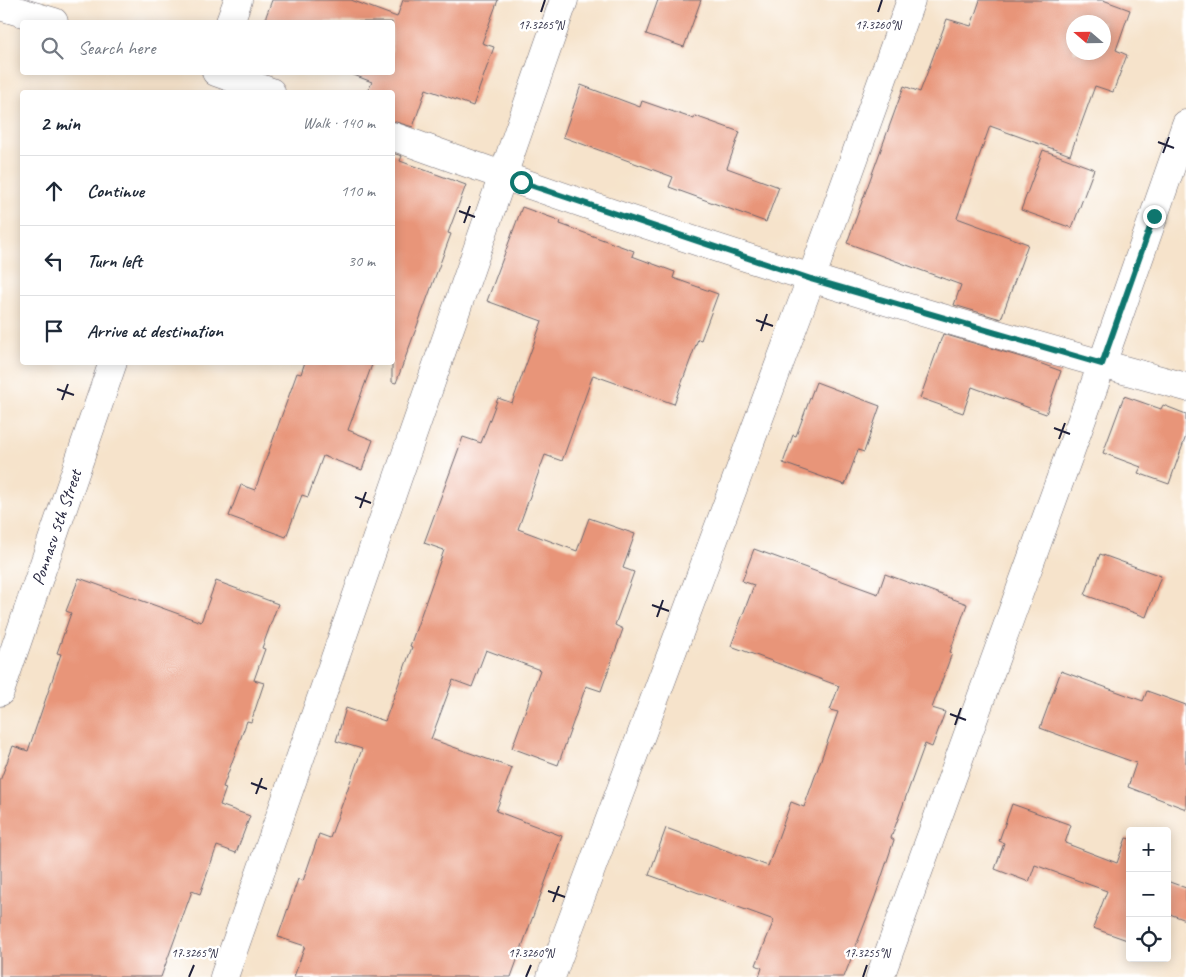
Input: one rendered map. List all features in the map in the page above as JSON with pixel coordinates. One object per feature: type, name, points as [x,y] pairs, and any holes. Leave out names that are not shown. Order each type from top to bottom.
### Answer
[{"type":"street","points":[[231,20],[238,0]]},
{"type":"street","points":[[224,977],[564,0]]},
{"type":"street","points":[[551,977],[811,279],[911,0]]},
{"type":"street","points":[[0,6],[47,20]]},
{"type":"street","points":[[206,90],[211,75]]},
{"type":"street","points":[[224,75],[266,90]]},
{"type":"street","points":[[880,977],[1102,364],[1186,124]]},
{"type":"street","points":[[395,137],[502,176],[811,279],[1186,387]]},
{"type":"street","name":"Ponnasu 5th Street","points":[[0,692],[112,365]]},
{"type":"building","points":[[272,0],[351,0],[397,17],[403,0],[498,0],[482,43],[494,47],[473,106],[426,89],[413,127],[395,122],[395,90],[368,90],[372,82],[354,75],[395,75],[395,20],[265,20]]},
{"type":"building","points":[[658,0],[701,0],[684,47],[646,34]]},
{"type":"building","points":[[980,0],[1103,0],[1130,10],[1116,50],[1127,55],[1113,92],[1095,86],[1070,155],[990,126],[957,218],[1028,244],[1001,319],[954,305],[961,285],[847,243],[904,86],[920,92],[947,19],[971,26]]},
{"type":"building","points":[[581,85],[640,107],[642,101],[694,119],[695,116],[740,132],[727,168],[779,187],[766,222],[669,187],[673,177],[563,137]]},
{"type":"building","points":[[1043,150],[1094,169],[1072,228],[1021,210]]},
{"type":"building","points":[[395,154],[402,156],[400,161],[466,185],[448,233],[451,234],[396,383],[392,382],[392,365],[395,365]]},
{"type":"building","points":[[522,207],[561,221],[560,224],[634,251],[632,256],[675,272],[673,278],[718,294],[701,340],[698,339],[674,404],[593,375],[562,461],[545,455],[518,529],[577,551],[589,518],[635,534],[623,568],[634,572],[615,625],[623,629],[601,691],[586,686],[558,765],[512,748],[540,670],[486,650],[472,687],[453,680],[431,739],[512,768],[496,811],[562,836],[511,977],[294,977],[305,946],[278,937],[298,879],[303,881],[319,834],[330,838],[362,749],[336,741],[346,708],[385,721],[444,550],[424,543],[463,437],[481,443],[498,398],[512,403],[542,321],[487,301]]},
{"type":"building","points":[[943,334],[1031,360],[1061,371],[1046,414],[972,387],[963,413],[920,398]]},
{"type":"building","points":[[304,365],[372,365],[348,430],[373,440],[362,470],[323,456],[308,497],[302,495],[286,537],[229,516],[241,485],[255,490],[297,373],[301,374]]},
{"type":"building","points":[[816,382],[880,406],[864,452],[858,450],[845,485],[783,463],[793,435],[796,436]]},
{"type":"building","points":[[1124,396],[1161,409],[1163,405],[1186,414],[1186,436],[1169,484],[1138,473],[1141,467],[1103,453]]},
{"type":"building","points":[[754,549],[878,594],[885,574],[967,604],[932,708],[945,712],[932,747],[925,744],[891,838],[894,840],[875,897],[844,977],[759,977],[762,968],[756,965],[774,920],[649,875],[666,828],[768,866],[791,802],[804,807],[838,712],[830,710],[839,686],[731,646],[754,585],[742,581]]},
{"type":"building","points":[[1100,554],[1161,576],[1146,617],[1085,595]]},
{"type":"building","points":[[79,578],[201,622],[216,581],[278,604],[262,648],[265,649],[254,680],[264,683],[251,722],[247,721],[223,787],[226,788],[220,805],[250,816],[236,853],[217,846],[200,894],[192,891],[161,977],[0,977],[0,781],[13,746],[28,751],[61,654],[57,653],[71,613],[66,611]]},
{"type":"building","points":[[1061,671],[1143,701],[1147,691],[1186,705],[1186,809],[1128,787],[1136,763],[1040,728]]},
{"type":"building","points":[[1012,804],[1071,825],[1065,843],[1117,863],[1126,838],[1126,940],[1093,928],[1107,891],[1035,865],[1029,882],[995,869],[1004,843],[999,841]]},
{"type":"building","points":[[1171,882],[1186,888],[1186,920],[1171,914]]},
{"type":"route","points":[[521,182],[811,279],[1102,364],[1154,216]]}]
